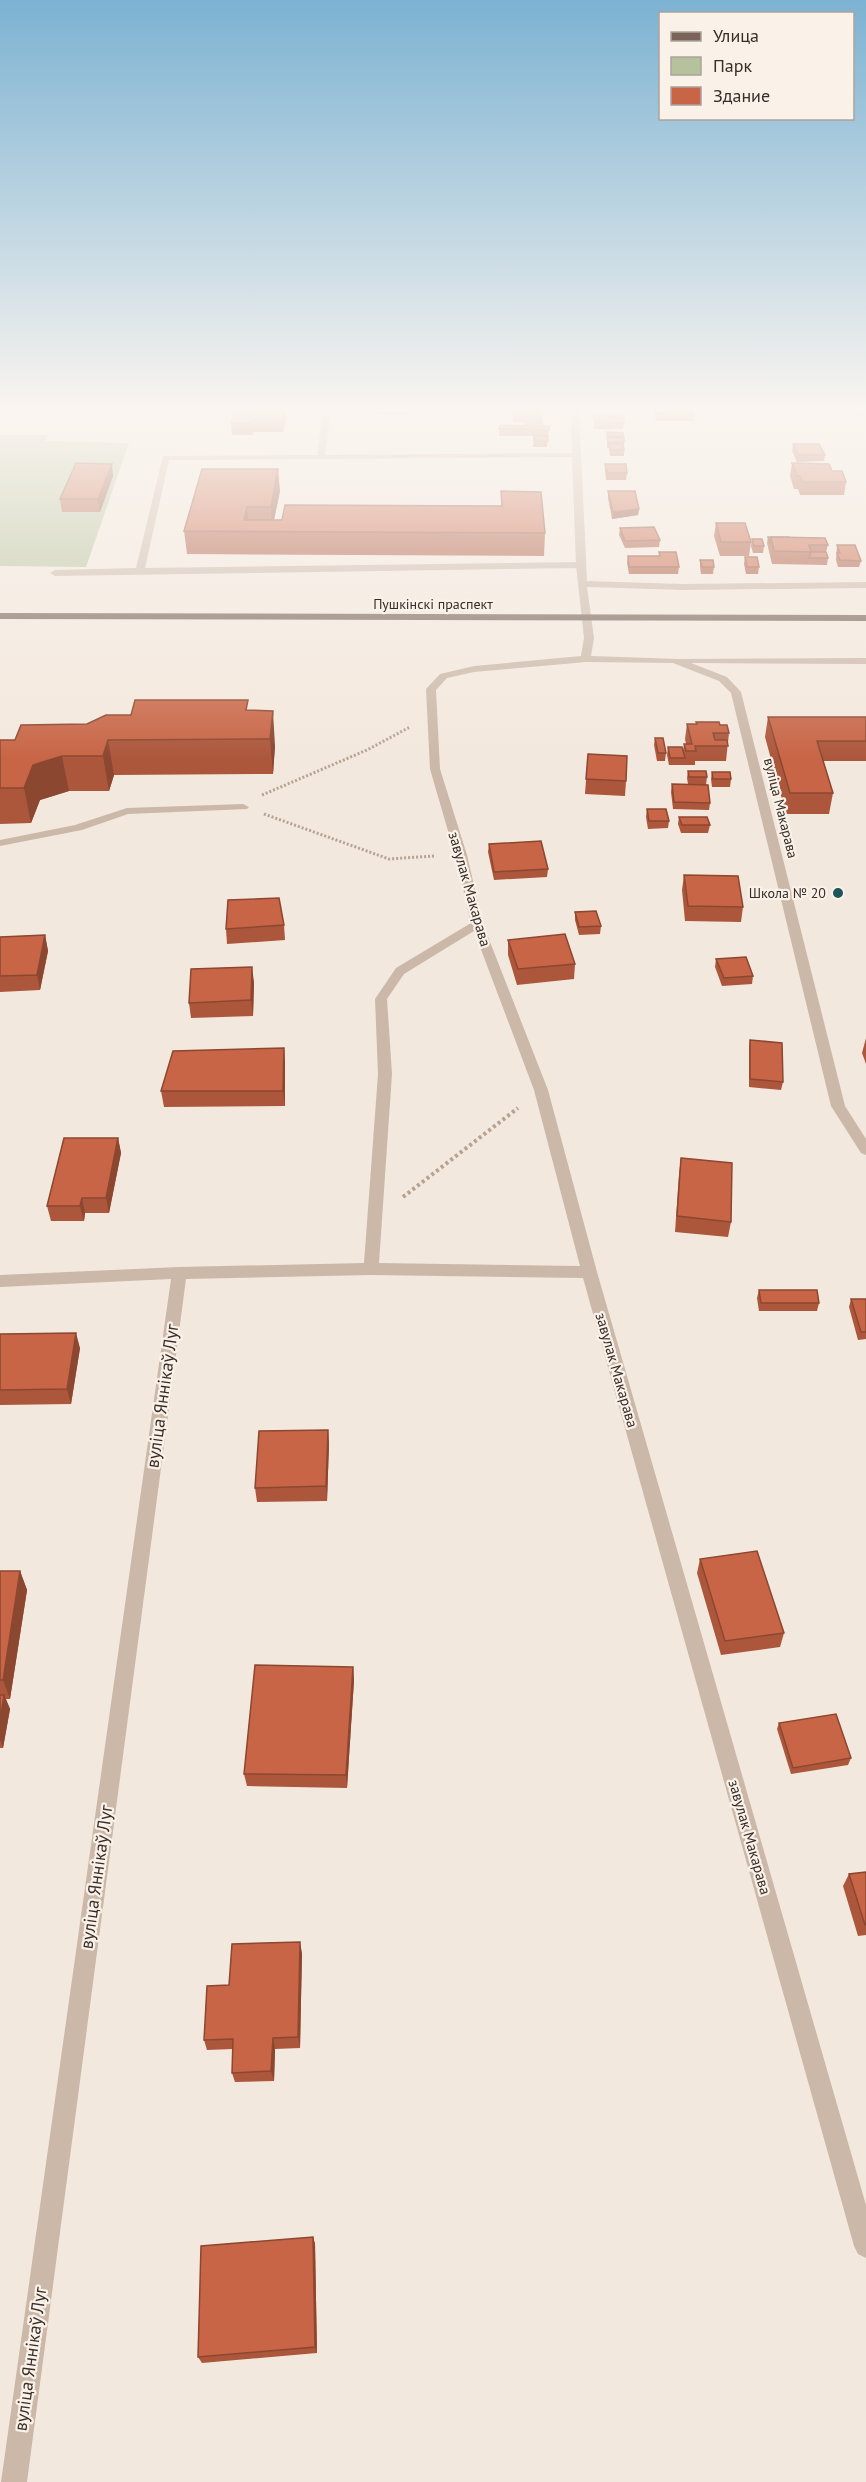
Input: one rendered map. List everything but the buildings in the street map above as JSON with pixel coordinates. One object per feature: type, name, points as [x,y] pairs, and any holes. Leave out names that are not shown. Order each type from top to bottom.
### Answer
[{"type":"main road","name":"Пушкінскі праспект","points":[[0,616],[866,618]]},
{"type":"street","points":[[140,571],[150,528]]},
{"type":"street","points":[[579,528],[580,565],[588,618],[586,659]]},
{"type":"street","points":[[55,573],[580,565]]},
{"type":"street","points":[[584,584],[683,587],[866,585]]},
{"type":"street","name":"вуліца Макарава","points":[[586,659],[674,660],[723,679],[736,692],[838,1106],[866,1150]]},
{"type":"street","name":"завулак Макарава","points":[[586,659],[474,669],[444,676],[431,689],[435,769],[461,855],[477,924],[541,1090],[589,1272],[866,2246]]},
{"type":"street","points":[[674,660],[866,661]]},
{"type":"street","points":[[0,843],[78,828],[127,811],[243,807]]},
{"type":"street","points":[[370,1269],[385,1074],[381,999],[400,970],[477,924]]},
{"type":"street","points":[[0,1281],[179,1273],[370,1269],[589,1272]]},
{"type":"street","name":"вуліца Яннікаў Луг","points":[[14,2482],[179,1273]]},
{"type":"path","points":[[243,807],[269,791],[367,750],[432,714]]},
{"type":"path","points":[[243,807],[389,859],[461,855]]},
{"type":"path","points":[[374,1220],[541,1090]]},
{"type":"green space","points":[[0,528],[100,528],[86,567],[0,566]]},
{"type":"place","name":"Школа № 20","points":[[838,893]]}]
